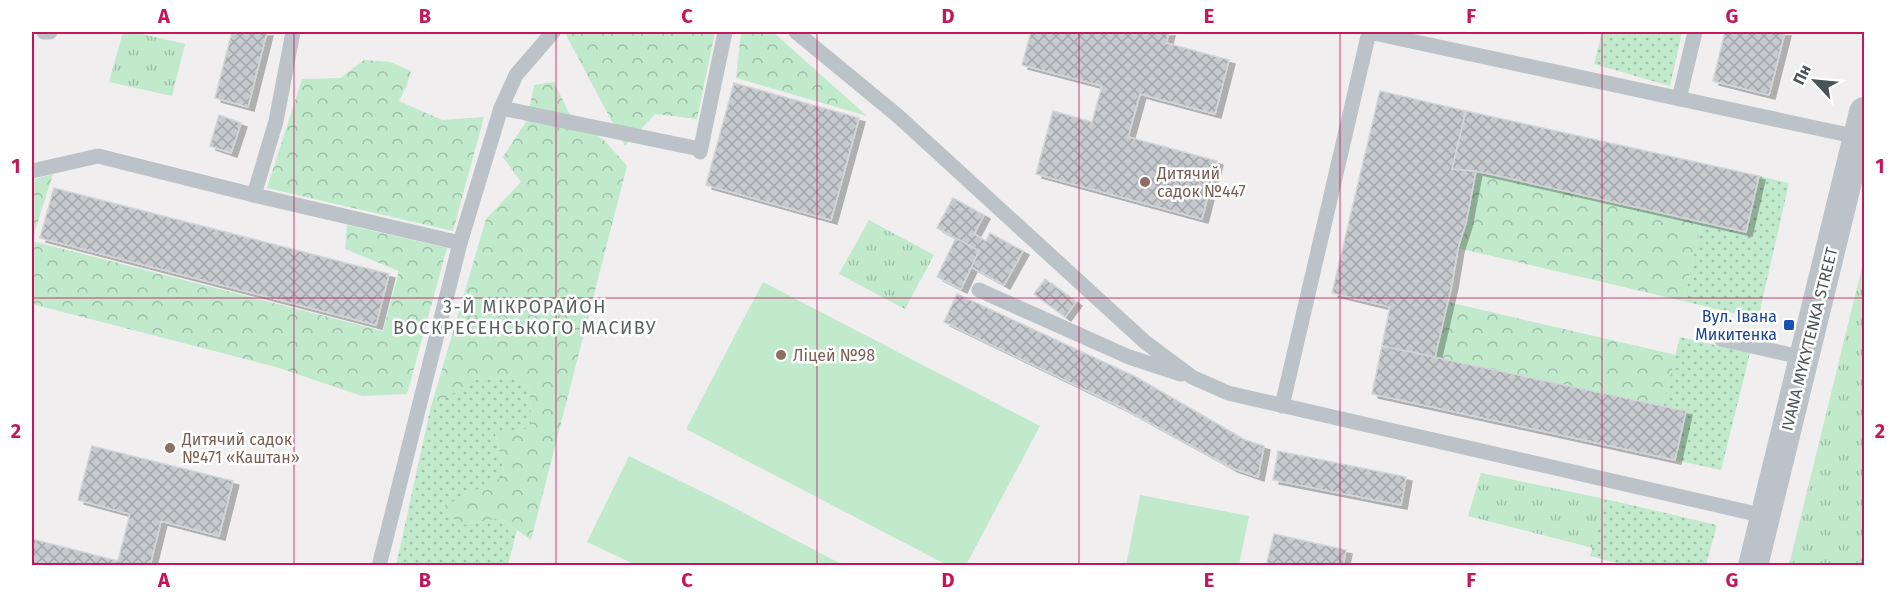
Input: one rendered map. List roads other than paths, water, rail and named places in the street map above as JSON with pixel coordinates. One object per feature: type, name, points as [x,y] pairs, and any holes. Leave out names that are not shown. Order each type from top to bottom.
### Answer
[{"type":"street","name":"IVANA MYKYTENKA STREET","points":[[1753,566],[1861,125]]},
{"type":"lane","points":[[44,32],[50,32]]},
{"type":"lane","points":[[254,195],[276,121],[293,32]]},
{"type":"lane","points":[[379,566],[460,243],[501,108],[516,75],[553,32]]},
{"type":"lane","points":[[501,108],[700,150],[724,32]]},
{"type":"lane","points":[[796,32],[898,116],[1145,342],[1197,379]]},
{"type":"lane","points":[[1282,406],[1369,32],[1679,99],[1861,125]]},
{"type":"lane","points":[[1679,99],[1695,32]]},
{"type":"lane","points":[[32,171],[98,156],[460,243]]},
{"type":"lane","points":[[979,290],[1129,357],[1197,379],[1228,393],[1765,516]]},
{"type":"lane","points":[[1721,339],[1805,358]]},
{"type":"place","name":"Дитячий садок №447","points":[[1145,182]]},
{"type":"place","name":"Вул. Івана Микитенка","points":[[1789,325]]},
{"type":"place","name":"Ліцей №98","points":[[781,355]]},
{"type":"place","name":"Дитячий садок №471 «Каштан»","points":[[170,448]]},
{"type":"district","name":"3-Й МІКРОРАЙОН ВОСКРЕСЕНСЬКОГО МАСИВУ","points":[[525,317]]}]
